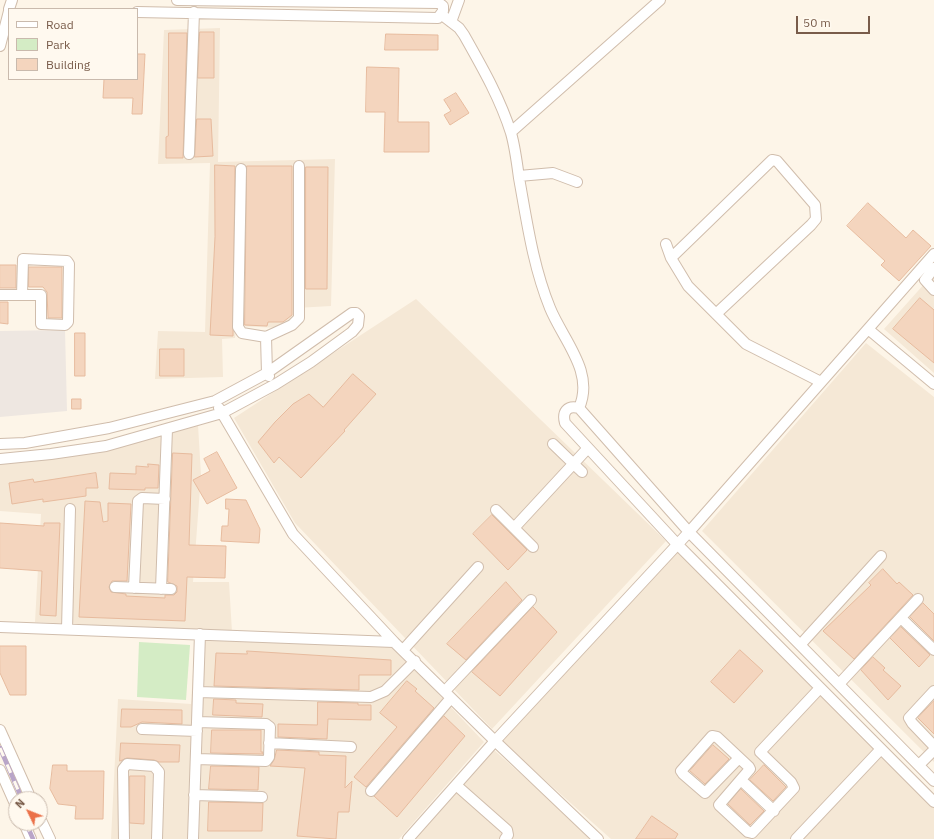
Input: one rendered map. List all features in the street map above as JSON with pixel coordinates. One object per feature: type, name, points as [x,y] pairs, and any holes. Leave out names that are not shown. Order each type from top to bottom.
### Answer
[{"type":"street","points":[[138,12],[438,18],[442,15],[443,9],[439,3],[404,1],[177,0]]},
{"type":"street","points":[[451,22],[459,0]]},
{"type":"street","points":[[510,132],[660,0]]},
{"type":"street","points":[[189,154],[194,12]]},
{"type":"street","points":[[0,46],[8,15]]},
{"type":"street","points":[[442,15],[464,35],[491,81],[510,132],[533,254],[553,315],[577,359],[582,373],[584,397],[579,408]]},
{"type":"street","points":[[671,258],[772,160],[777,161],[815,206],[816,219],[716,314]]},
{"type":"street","points":[[241,169],[238,327],[242,332],[266,337],[292,325],[299,318],[299,166]]},
{"type":"street","points":[[519,176],[553,173],[577,182]]},
{"type":"street","points":[[666,244],[671,258],[688,286],[751,348],[821,382]]},
{"type":"street","points":[[408,839],[494,741],[689,532],[934,254]]},
{"type":"street","points":[[0,295],[22,295],[41,295],[42,325],[66,325],[68,322],[68,262],[65,260],[23,259],[22,295]]},
{"type":"street","points":[[934,268],[925,280],[934,290]]},
{"type":"street","points":[[0,444],[25,443],[103,430],[215,401],[267,373],[352,313],[357,313],[359,320],[352,332],[311,362],[276,384],[222,413],[106,446],[51,454],[0,459]]},
{"type":"street","points":[[868,329],[934,384]]},
{"type":"street","points":[[266,337],[267,373],[276,384]]},
{"type":"street","points":[[215,401],[293,534],[394,642],[415,661],[494,741],[598,839]]},
{"type":"street","points":[[934,780],[840,683],[689,532],[579,408],[573,407],[566,410],[564,414],[565,423],[677,544],[934,802]]},
{"type":"street","points":[[115,587],[166,589],[165,499],[167,429]]},
{"type":"street","points":[[103,430],[106,446]]},
{"type":"street","points":[[553,444],[582,472]]},
{"type":"street","points":[[514,528],[588,448]]},
{"type":"street","points":[[134,588],[138,501],[142,498],[165,499]]},
{"type":"street","points":[[67,629],[70,510]]},
{"type":"street","points":[[496,510],[533,547]]},
{"type":"street","points":[[801,644],[881,556]]},
{"type":"street","points":[[403,650],[478,568]]},
{"type":"street","points":[[840,683],[918,599]]},
{"type":"street","points":[[371,791],[448,695],[531,600]]},
{"type":"street","points":[[901,618],[934,650]]},
{"type":"street","points":[[0,627],[394,642]]},
{"type":"street","points":[[193,839],[200,634]]},
{"type":"street","points":[[198,692],[371,697],[377,696],[385,691],[415,661]]},
{"type":"street","points":[[747,765],[820,688]]},
{"type":"street","points":[[934,691],[909,718],[912,724],[934,746]]},
{"type":"street","points":[[142,729],[268,724],[270,727],[269,757],[264,762],[196,759]]},
{"type":"street","points":[[0,730],[27,791]]},
{"type":"street","points":[[739,758],[705,793],[681,771],[712,736],[717,736],[747,765],[750,771],[720,802],[720,805],[748,832],[752,833],[792,793],[794,785],[760,752]]},
{"type":"street","points":[[269,743],[351,747]]},
{"type":"street","points":[[796,839],[881,749]]},
{"type":"street","points":[[919,765],[934,750]]},
{"type":"street","points":[[124,839],[123,769],[127,764],[141,764],[154,766],[159,772],[157,839]]},
{"type":"street","points":[[0,770],[9,791]]},
{"type":"street","points":[[741,780],[774,811]]},
{"type":"street","points":[[456,785],[507,830],[508,835],[505,839]]},
{"type":"street","points":[[194,795],[262,798]]},
{"type":"shaded area","points":[[220,28],[218,162],[335,159],[331,306],[296,308],[294,322],[281,328],[236,326],[235,338],[222,339],[223,377],[155,379],[158,331],[205,332],[210,163],[158,164],[164,30]]},
{"type":"shaded area","points":[[934,273],[934,373],[884,329]]},
{"type":"shaded area","points":[[416,299],[666,541],[492,729],[295,523],[234,418]]},
{"type":"shaded area","points":[[65,330],[67,411],[0,417],[0,331]]},
{"type":"shaded area","points":[[866,343],[934,397],[934,762],[702,531]]},
{"type":"shaded area","points":[[198,425],[201,475],[193,582],[229,582],[232,632],[35,622],[41,514],[0,511],[0,461]]},
{"type":"shaded area","points":[[677,549],[934,804],[934,839],[611,839],[500,740]]},
{"type":"shaded area","points":[[195,639],[393,646],[484,742],[399,839],[111,839],[118,699],[191,704]]},
{"type":"shaded area","points":[[494,750],[593,839],[412,839]]},
{"type":"green space","points":[[139,642],[190,645],[186,700],[137,697]]},
{"type":"building","points":[[200,32],[214,32],[214,78],[198,78]]},
{"type":"building","points":[[169,33],[187,33],[183,158],[166,158],[166,137],[168,136]]},
{"type":"building","points":[[386,34],[438,35],[438,50],[385,50]]},
{"type":"building","points":[[138,54],[145,54],[142,114],[132,114],[133,98],[103,98],[104,80],[138,80]]},
{"type":"building","points":[[367,67],[399,68],[398,122],[429,122],[429,152],[384,152],[385,112],[366,112]]},
{"type":"building","points":[[456,93],[469,113],[450,125],[444,115],[451,111],[444,100]]},
{"type":"building","points":[[197,119],[211,119],[213,156],[195,157]]},
{"type":"building","points":[[215,165],[235,166],[233,336],[210,335],[215,237]]},
{"type":"building","points":[[247,166],[292,166],[292,315],[283,322],[268,322],[267,326],[245,325]]},
{"type":"building","points":[[306,167],[328,167],[327,289],[306,289]]},
{"type":"building","points":[[868,203],[906,238],[913,230],[931,246],[899,281],[881,265],[885,261],[847,226]]},
{"type":"building","points":[[0,265],[16,265],[16,288],[0,288]]},
{"type":"building","points":[[29,267],[62,267],[62,318],[48,318],[47,292],[43,287],[29,287]]},
{"type":"building","points":[[920,298],[934,310],[934,363],[893,329]]},
{"type":"building","points":[[0,302],[8,302],[8,324],[0,323]]},
{"type":"building","points":[[75,333],[85,333],[85,376],[75,376]]},
{"type":"building","points":[[160,349],[184,349],[184,376],[160,376]]},
{"type":"building","points":[[353,374],[376,394],[344,430],[345,431],[301,478],[279,457],[274,463],[258,442],[275,422],[293,404],[309,394],[323,407]]},
{"type":"building","points":[[72,399],[81,399],[81,409],[72,409]]},
{"type":"building","points":[[217,452],[237,488],[207,504],[193,480],[210,471],[204,459]]},
{"type":"building","points":[[173,453],[192,454],[189,545],[226,546],[225,578],[187,577],[185,621],[79,617],[85,501],[100,502],[103,522],[108,521],[108,503],[131,504],[127,581],[112,581],[109,587],[111,592],[126,594],[126,596],[165,598],[165,595],[174,595],[177,592],[177,586],[168,582]]},
{"type":"building","points":[[148,464],[159,465],[158,488],[145,488],[145,490],[109,489],[110,473],[136,474],[136,466],[148,467]]},
{"type":"building","points":[[96,473],[98,488],[86,488],[86,496],[43,502],[43,499],[12,504],[9,483],[33,479],[34,482]]},
{"type":"building","points":[[226,499],[246,500],[260,529],[259,543],[221,541],[222,526],[228,526],[229,509],[226,509]]},
{"type":"building","points":[[492,515],[527,550],[508,570],[473,534]]},
{"type":"building","points":[[0,523],[44,526],[44,523],[60,523],[56,616],[40,615],[42,571],[0,568]]},
{"type":"building","points":[[883,569],[897,584],[899,582],[913,595],[854,659],[823,631],[871,585],[869,583]]},
{"type":"building","points":[[506,582],[522,600],[466,660],[447,644]]},
{"type":"building","points":[[923,603],[934,614],[934,641],[910,617]]},
{"type":"building","points":[[533,607],[557,632],[500,696],[472,672]]},
{"type":"building","points":[[901,627],[930,655],[919,667],[890,638]]},
{"type":"building","points":[[0,646],[26,646],[26,695],[10,695],[0,673]]},
{"type":"building","points":[[740,650],[763,671],[734,703],[711,682]]},
{"type":"building","points":[[247,651],[391,660],[391,675],[359,675],[359,690],[214,686],[216,653],[247,654]]},
{"type":"building","points":[[873,657],[885,668],[883,670],[901,686],[888,700],[861,670]]},
{"type":"building","points":[[407,681],[417,689],[415,691],[434,708],[366,787],[354,777],[397,727],[380,713]]},
{"type":"building","points":[[214,699],[236,700],[236,703],[263,704],[262,717],[213,715]]},
{"type":"building","points":[[934,701],[934,734],[918,718]]},
{"type":"building","points":[[318,702],[358,703],[358,705],[371,705],[371,720],[328,719],[327,739],[278,737],[278,724],[317,725]]},
{"type":"building","points":[[122,709],[182,710],[182,724],[142,722],[131,727],[121,727]]},
{"type":"building","points":[[444,716],[465,736],[397,817],[374,796]]},
{"type":"building","points":[[212,730],[261,730],[261,752],[263,752],[263,754],[211,753]]},
{"type":"building","points":[[121,743],[180,745],[179,762],[159,762],[154,760],[127,758],[120,761]]},
{"type":"building","points":[[713,745],[729,759],[705,784],[690,771]]},
{"type":"building","points":[[277,750],[319,752],[319,755],[346,756],[345,788],[352,781],[349,812],[338,812],[336,839],[297,836],[305,768],[270,766],[274,760]]},
{"type":"building","points":[[53,765],[67,765],[67,771],[104,771],[103,819],[75,819],[76,806],[58,804],[50,789]]},
{"type":"building","points":[[764,765],[786,787],[773,801],[750,780]]},
{"type":"building","points":[[211,766],[259,767],[258,790],[209,789]]},
{"type":"building","points":[[130,776],[145,776],[144,824],[130,823]]},
{"type":"building","points":[[741,789],[764,811],[750,825],[728,804]]},
{"type":"building","points":[[209,802],[263,803],[262,831],[208,831]]},
{"type":"building","points":[[652,816],[678,834],[675,839],[636,839]]},
{"type":"railway","points":[[0,748],[19,791]]},
{"type":"railway","points":[[30,831],[33,839]]}]
